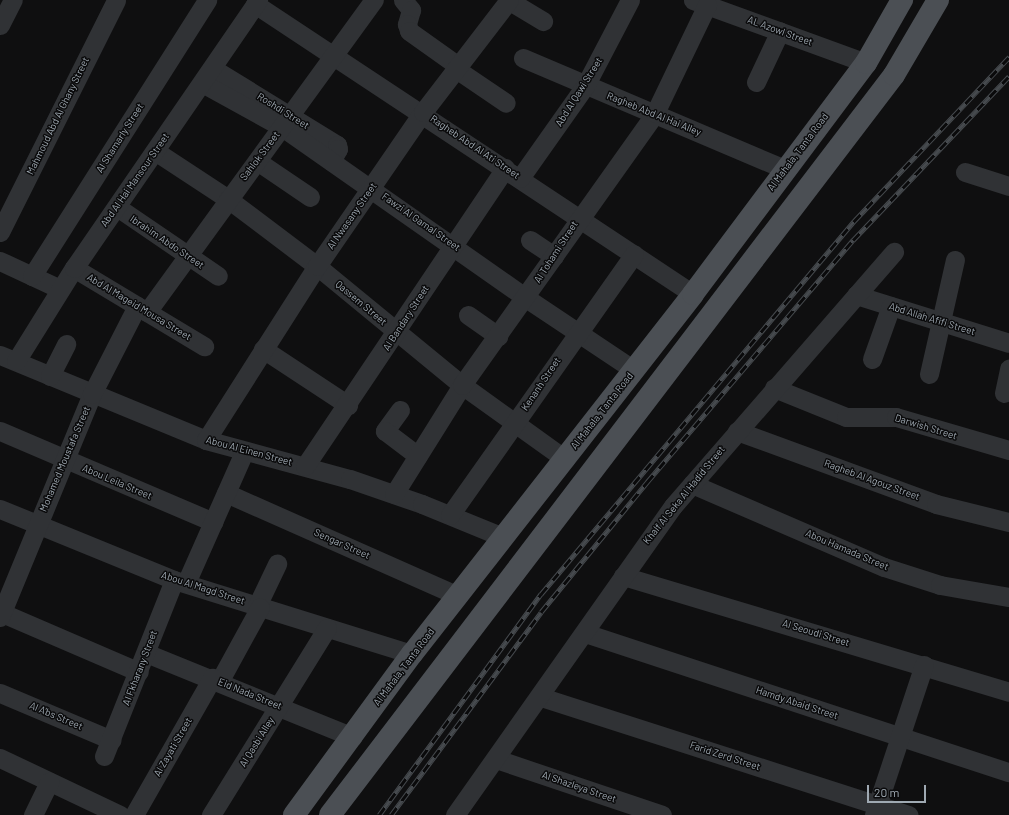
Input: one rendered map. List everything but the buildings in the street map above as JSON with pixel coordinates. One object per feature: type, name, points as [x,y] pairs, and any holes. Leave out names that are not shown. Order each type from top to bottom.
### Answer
[{"type":"main road","name":"Al Mahala, Tanta Road","points":[[294,815],[353,737],[412,654],[634,370],[866,63],[902,0]]},
{"type":"main road","points":[[330,815],[894,75],[938,0]]},
{"type":"street","points":[[0,25],[13,0]]},
{"type":"street","name":"Mahmoud Abd Al Ghany Street","points":[[0,232],[116,0]]},
{"type":"street","name":"Al Shamarly Street","points":[[32,276],[207,0]]},
{"type":"street","name":"Sahlok Street","points":[[142,309],[189,257],[228,199],[286,122],[374,0]]},
{"type":"street","points":[[403,0],[411,10],[407,24],[409,31],[506,103]]},
{"type":"street","points":[[508,0],[543,21]]},
{"type":"street","name":"Al Nwasany Street","points":[[206,440],[317,266],[423,112],[508,0]]},
{"type":"street","name":"Abd Al Qawi Street","points":[[513,173],[585,86],[630,0]]},
{"type":"street","name":"Ragheb Abd Al Ati Street","points":[[257,2],[692,294]]},
{"type":"street","name":"Abd Al Hai Mansour Street","points":[[8,358],[60,290],[257,2]]},
{"type":"street","name":"AL Azowl Street","points":[[707,3],[866,63]]},
{"type":"street","name":"Al Tohami Street","points":[[394,494],[462,385],[526,298],[579,217],[655,113],[707,3]]},
{"type":"street","points":[[756,82],[780,31]]},
{"type":"street","name":"Ragheb Abd Al Hai Alley","points":[[523,58],[585,86],[655,113],[785,169]]},
{"type":"street","name":"Fawzi Al Gamal Street","points":[[207,75],[286,122],[331,161],[454,245],[526,298],[634,370]]},
{"type":"street","name":"Qassem Street","points":[[156,151],[228,199],[317,266],[462,385],[565,459]]},
{"type":"street","points":[[257,161],[310,197]]},
{"type":"street","points":[[965,172],[1009,186]]},
{"type":"street","name":"Al Bandary Street","points":[[305,466],[397,333],[454,245],[513,173]]},
{"type":"street","name":"Ibrahim Abdo Street","points":[[117,207],[218,276]]},
{"type":"street","points":[[530,240],[554,256]]},
{"type":"street","name":"Khalf Al Seka Al Hadid Street","points":[[455,815],[541,697],[623,576],[692,484],[894,252]]},
{"type":"street","name":"Kenanh Street","points":[[450,515],[577,332],[634,254]]},
{"type":"street","points":[[929,374],[955,260]]},
{"type":"street","points":[[0,261],[60,290]]},
{"type":"street","name":"Abd Al Mageid Mousa Street","points":[[74,268],[204,346]]},
{"type":"street","name":"Abd Allah Afifi Street","points":[[856,295],[1009,343]]},
{"type":"street","points":[[872,359],[891,306]]},
{"type":"street","name":"Mohamed Moustafa Street","points":[[1,614],[92,394],[142,309]]},
{"type":"street","points":[[468,315],[498,336]]},
{"type":"street","points":[[50,376],[66,344]]},
{"type":"street","points":[[263,349],[348,405]]},
{"type":"street","name":"Abou Al Einen Street","points":[[8,358],[206,440],[244,452],[305,466],[394,494],[503,537]]},
{"type":"street","points":[[1004,393],[1009,370]]},
{"type":"street","name":"Darwish Street","points":[[774,388],[846,417],[896,417],[1009,450]]},
{"type":"street","points":[[400,410],[385,431],[418,456]]},
{"type":"street","name":"Abou Leila Street","points":[[0,431],[64,460],[213,522]]},
{"type":"street","name":"Ragheb Al Agouz Street","points":[[737,431],[936,504],[1009,522]]},
{"type":"street","name":"Al Fkharany Street","points":[[108,748],[146,653],[180,582],[213,522],[244,452]]},
{"type":"street","name":"Abou Hamada Street","points":[[692,484],[891,569],[940,585],[1009,597]]},
{"type":"street","name":"Sengar Street","points":[[226,492],[458,596]]},
{"type":"street","name":"Abou Al Magd Street","points":[[0,509],[180,582],[412,654]]},
{"type":"street","name":"Al Zayati Street","points":[[134,815],[259,606],[277,564]]},
{"type":"street","name":"Al Seoudi Street","points":[[623,576],[924,665],[1009,692]]},
{"type":"street","points":[[1,614],[139,672]]},
{"type":"street","name":"Al Qasbi Alley","points":[[211,815],[327,628]]},
{"type":"street","name":"Hamdy Abaid Street","points":[[585,633],[1009,772]]},
{"type":"street","name":"Eid Nada Street","points":[[146,653],[280,705],[353,737]]},
{"type":"street","points":[[875,810],[924,665]]},
{"type":"street","name":"Al A'bs Street","points":[[0,693],[108,748]]},
{"type":"street","name":"Farid Zerd Street","points":[[541,697],[875,810],[908,815]]},
{"type":"street","points":[[0,758],[120,815]]},
{"type":"street","name":"Al Shazleya Street","points":[[496,759],[652,814]]},
{"type":"street","points":[[33,815],[50,782]]},
{"type":"railway","points":[[379,815],[541,594],[854,221],[1009,57]]},
{"type":"railway","points":[[391,815],[541,612],[647,482],[853,240],[1009,76]]}]
